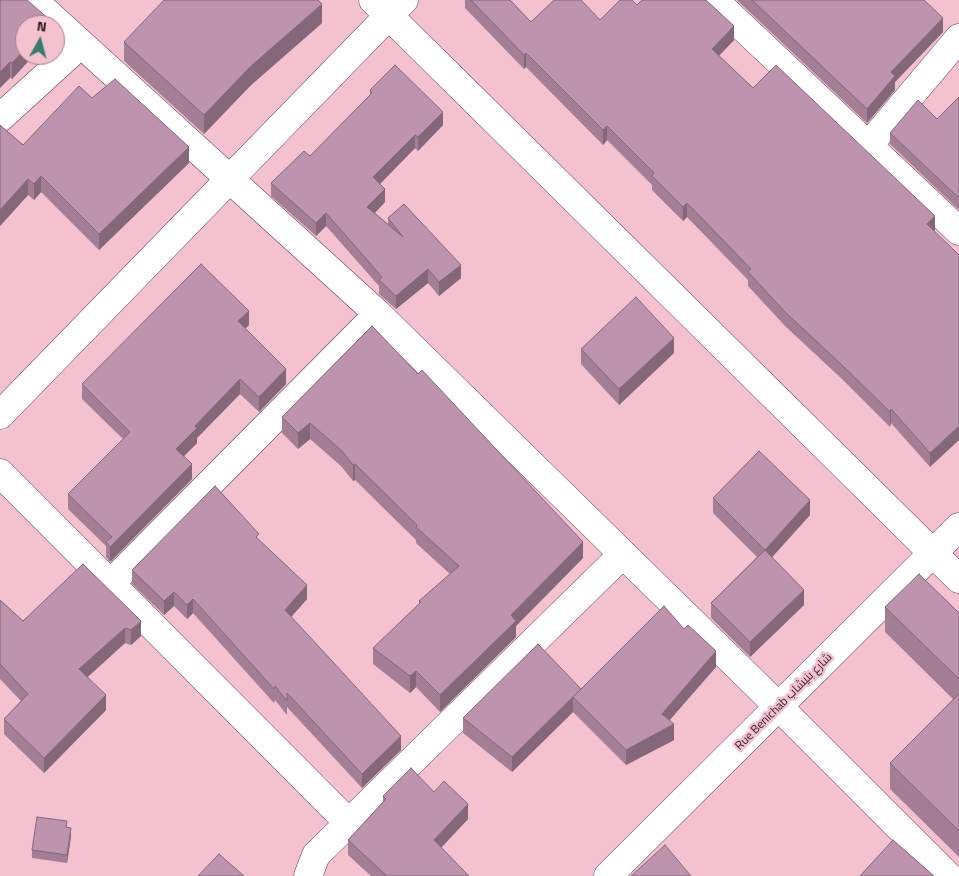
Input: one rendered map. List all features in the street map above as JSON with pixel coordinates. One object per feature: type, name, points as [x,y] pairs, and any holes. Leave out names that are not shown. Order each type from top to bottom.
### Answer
[{"type":"street","points":[[33,0],[231,178],[378,314],[779,707],[894,841],[948,876]]},
{"type":"street","points":[[714,0],[959,231]]},
{"type":"street","points":[[0,415],[231,178],[389,5],[959,580]]},
{"type":"street","points":[[868,146],[959,38]]},
{"type":"street","points":[[0,118],[81,44]]},
{"type":"street","points":[[110,584],[378,314]]},
{"type":"street","points":[[0,473],[348,822]]},
{"type":"street","name":"Rue Benichab شارع بنيشاب","points":[[608,876],[959,527]]},
{"type":"street","points":[[308,876],[316,855],[348,822],[623,554]]},
{"type":"building","points":[[0,0],[27,0],[44,15],[15,15],[15,60],[0,72]]},
{"type":"building","points":[[164,0],[318,0],[322,4],[250,67],[204,115],[124,42]]},
{"type":"building","points":[[471,0],[510,0],[531,22],[554,0],[581,0],[600,20],[620,0],[632,0],[637,5],[642,0],[706,0],[734,26],[712,49],[753,88],[776,65],[935,216],[927,224],[959,255],[959,426],[930,453],[891,409],[890,412],[785,312],[748,272],[751,269],[687,203],[683,207],[652,176],[654,173],[607,126],[603,130],[526,53],[524,55]]},
{"type":"building","points":[[752,0],[924,0],[943,18],[891,72],[895,76],[867,109]]},
{"type":"building","points":[[395,65],[443,112],[418,137],[415,135],[373,177],[385,189],[367,207],[403,237],[388,218],[404,204],[461,265],[439,282],[428,269],[396,296],[379,280],[382,277],[326,213],[316,223],[271,183],[304,151],[310,156],[372,93],[370,90]]},
{"type":"building","points":[[115,79],[189,147],[99,234],[41,176],[34,184],[28,179],[0,210],[0,125],[23,145],[79,86],[92,98]]},
{"type":"building","points":[[959,97],[958,197],[890,133],[918,100],[937,119]]},
{"type":"building","points":[[201,264],[249,311],[238,321],[286,369],[259,397],[240,379],[176,449],[192,464],[110,547],[106,542],[112,537],[68,494],[130,432],[82,384]]},
{"type":"building","points":[[636,297],[674,338],[619,389],[581,349]]},
{"type":"building","points":[[372,326],[418,374],[422,370],[583,542],[511,615],[516,621],[440,695],[416,671],[410,676],[373,648],[421,602],[419,601],[459,566],[416,527],[417,525],[355,464],[353,465],[342,451],[310,423],[298,433],[282,417]]},
{"type":"building","points":[[759,451],[810,500],[765,550],[713,498]]},
{"type":"building","points":[[215,486],[259,534],[256,537],[307,585],[285,610],[401,736],[362,774],[287,693],[287,701],[275,686],[274,689],[193,599],[187,605],[174,592],[164,601],[132,570]]},
{"type":"building","points":[[765,550],[804,590],[750,642],[711,603]]},
{"type":"building","points":[[83,564],[141,621],[131,630],[125,628],[79,669],[106,695],[44,758],[4,719],[28,694],[0,664],[0,600],[23,621]]},
{"type":"building","points":[[919,574],[959,613],[959,679],[885,607]]},
{"type":"building","points":[[664,606],[684,629],[688,625],[716,651],[662,714],[674,724],[626,750],[573,697]]},
{"type":"building","points":[[538,644],[581,689],[512,757],[463,718]]},
{"type":"building","points":[[959,694],[959,831],[890,763]]},
{"type":"building","points":[[411,768],[434,792],[444,781],[468,804],[434,840],[469,876],[387,876],[348,840],[386,799],[383,796]]},
{"type":"building","points":[[37,817],[67,821],[66,827],[71,828],[67,855],[32,850]]},
{"type":"building","points":[[893,840],[934,876],[860,876]]},
{"type":"building","points":[[665,845],[691,876],[631,876]]},
{"type":"building","points":[[219,854],[244,876],[198,876]]}]
